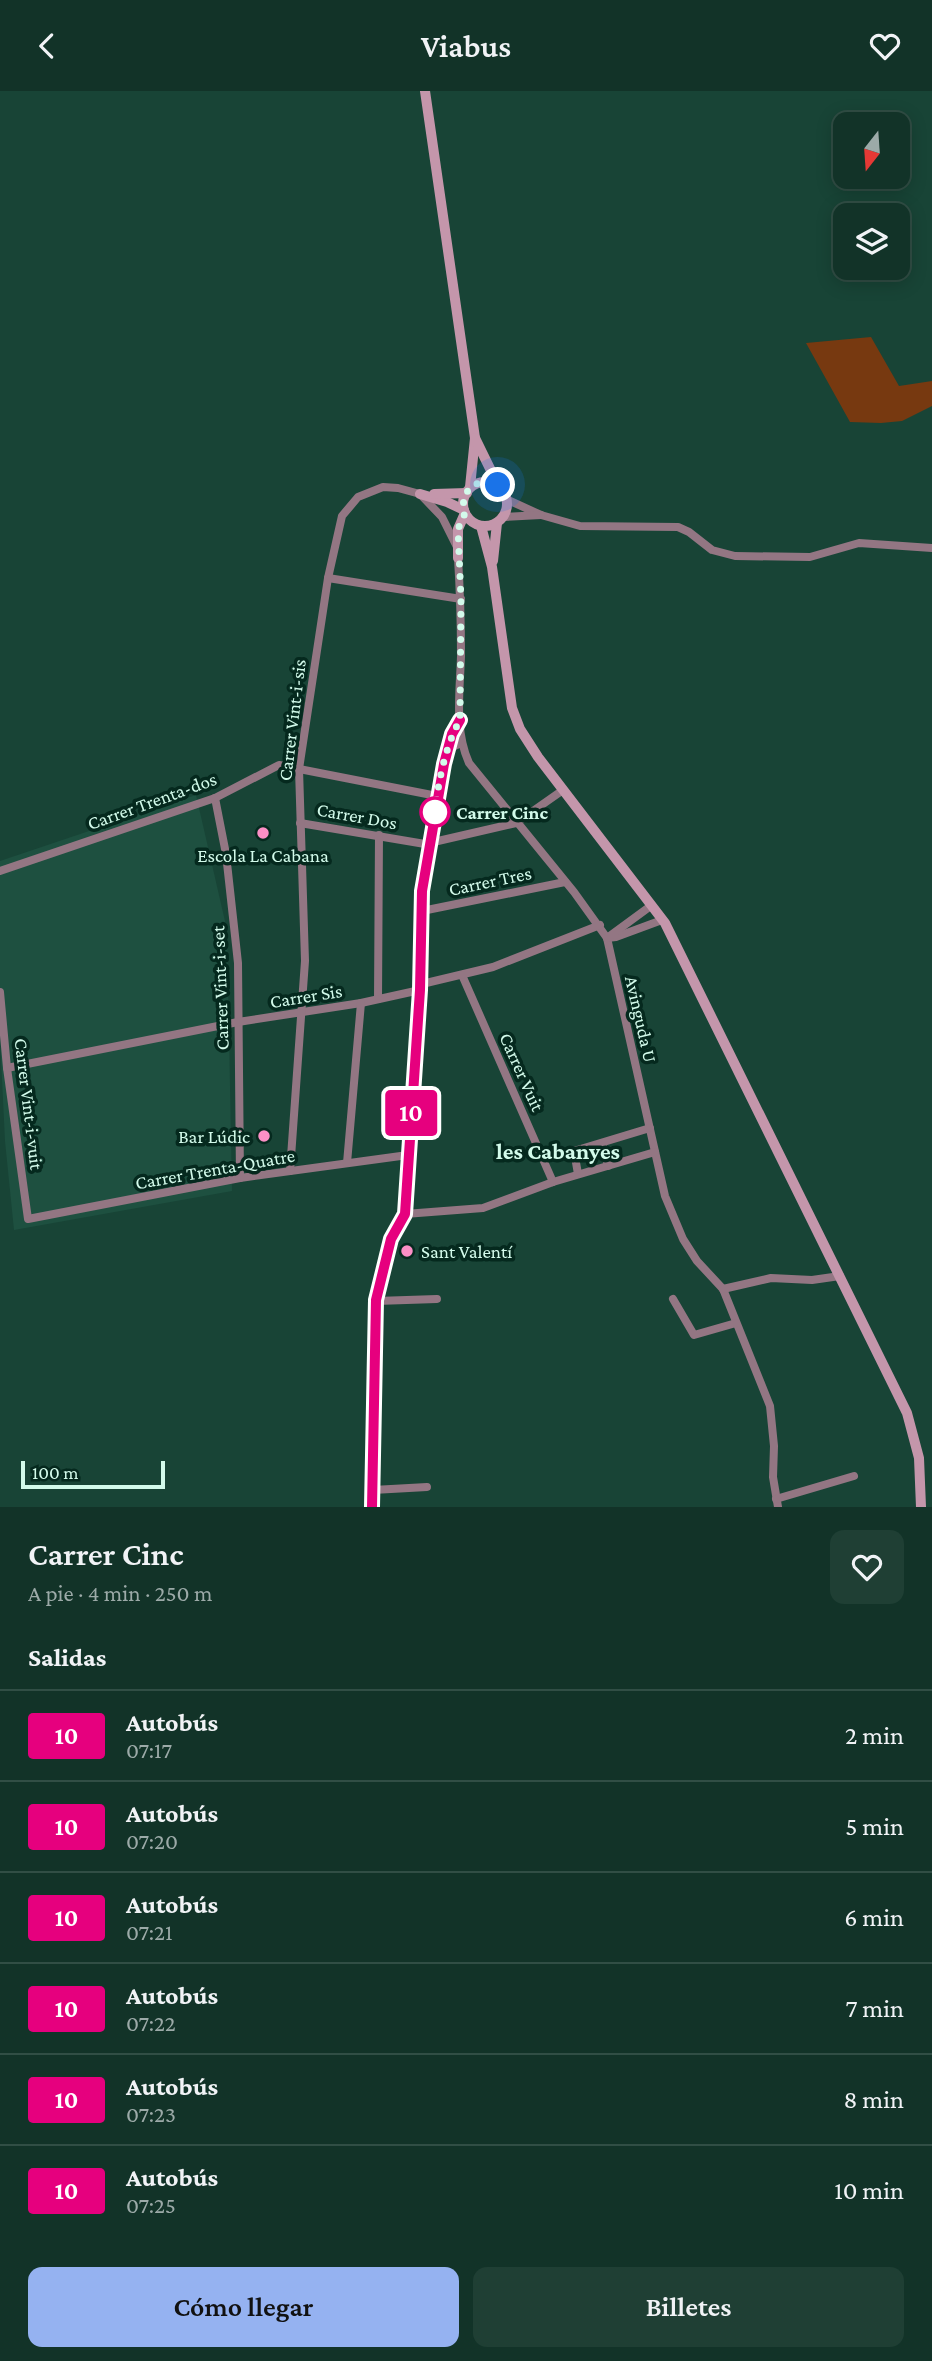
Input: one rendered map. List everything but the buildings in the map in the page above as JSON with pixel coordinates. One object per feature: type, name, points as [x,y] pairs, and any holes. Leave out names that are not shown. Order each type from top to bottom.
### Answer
[{"type":"street","points":[[425,91],[475,438],[492,477],[508,499],[541,515],[580,526],[678,527],[712,550],[735,556],[810,557],[859,543],[932,548]]},
{"type":"street","points":[[458,553],[458,529],[465,511],[463,499],[468,490],[475,438]]},
{"type":"street","points":[[419,494],[468,490],[481,482],[498,485]]},
{"type":"street","name":"Carrer Vint-i-sis","points":[[290,1171],[305,961],[299,769],[328,578],[342,516],[358,497],[383,487],[419,494]]},
{"type":"street","points":[[419,494],[447,502],[465,511],[478,525],[492,567],[512,708],[520,729],[662,920],[907,1413],[919,1458],[920,1507]]},
{"type":"street","points":[[419,494],[442,517],[458,553]]},
{"type":"street","points":[[492,567],[500,520],[508,508],[508,499]]},
{"type":"street","points":[[458,553],[464,539],[478,525],[541,515]]},
{"type":"street","name":"Avinguda U","points":[[458,553],[461,599],[461,743],[469,763],[600,925],[607,938],[665,1196],[682,1239],[697,1261],[723,1289],[770,1406],[777,1503]]},
{"type":"street","points":[[328,578],[461,599]]},
{"type":"street","points":[[372,1507],[376,1300],[391,1239],[405,1214],[420,990],[422,891],[446,755],[452,734],[460,720]]},
{"type":"street","points":[[450,748],[461,743]]},
{"type":"street","name":"Carrer Trenta-dos","points":[[0,871],[215,798],[279,765],[437,796]]},
{"type":"street","name":"Carrer Dos","points":[[299,823],[425,844],[516,823],[564,790]]},
{"type":"street","name":"Carrer Vint-i-set","points":[[215,798],[226,854],[238,963],[240,1178]]},
{"type":"street","points":[[378,999],[379,835]]},
{"type":"street","name":"Carrer Tres","points":[[422,911],[565,882]]},
{"type":"street","points":[[607,938],[652,905]]},
{"type":"street","points":[[607,938],[662,920]]},
{"type":"street","name":"Carrer Sis","points":[[4,1065],[238,1022],[361,1003],[420,990],[426,983],[493,967],[600,925]]},
{"type":"street","name":"Carrer Vuit","points":[[462,975],[553,1182]]},
{"type":"street","name":"Carrer Vint-i-vuit","points":[[0,992],[4,1065],[28,1219]]},
{"type":"street","points":[[347,1163],[361,1003]]},
{"type":"street","points":[[579,1174],[574,1151],[650,1128]]},
{"type":"street","points":[[602,1143],[608,1166]]},
{"type":"street","points":[[405,1214],[482,1208],[553,1182],[655,1152]]},
{"type":"street","name":"Carrer Trenta-Quatre","points":[[28,1219],[240,1178],[408,1155]]},
{"type":"street","points":[[723,1289],[771,1278],[812,1280],[840,1276]]},
{"type":"street","points":[[376,1300],[438,1299]]},
{"type":"street","points":[[673,1299],[694,1335],[736,1323]]},
{"type":"street","points":[[777,1503],[854,1476]]},
{"type":"street","points":[[373,1490],[427,1487]]},
{"type":"shaded area","points":[[871,337],[899,386],[932,381],[932,406],[902,421],[850,422],[806,343]]},
{"type":"shaded area","points":[[196,795],[227,930],[232,1191],[14,1230],[5,1141],[0,1038],[0,861]]},
{"type":"bus line","name":"10","points":[[372,1507],[376,1300],[391,1239],[405,1214],[420,990],[422,891],[444,764],[452,734],[460,720]]},
{"type":"place","name":"Carrer Cinc","points":[[435,812]]},
{"type":"place","name":"Escola La Cabana","points":[[263,833]]},
{"type":"place","name":"Bar Lúdic","points":[[264,1136]]},
{"type":"place","name":"Sant Valentí","points":[[407,1251]]},
{"type":"district","name":"les Cabanyes","points":[[558,1151]]},
{"type":"route","points":[[435,812],[446,755],[452,734],[460,720],[461,599],[458,529],[465,513],[463,499],[470,487],[481,482],[498,485]]}]
